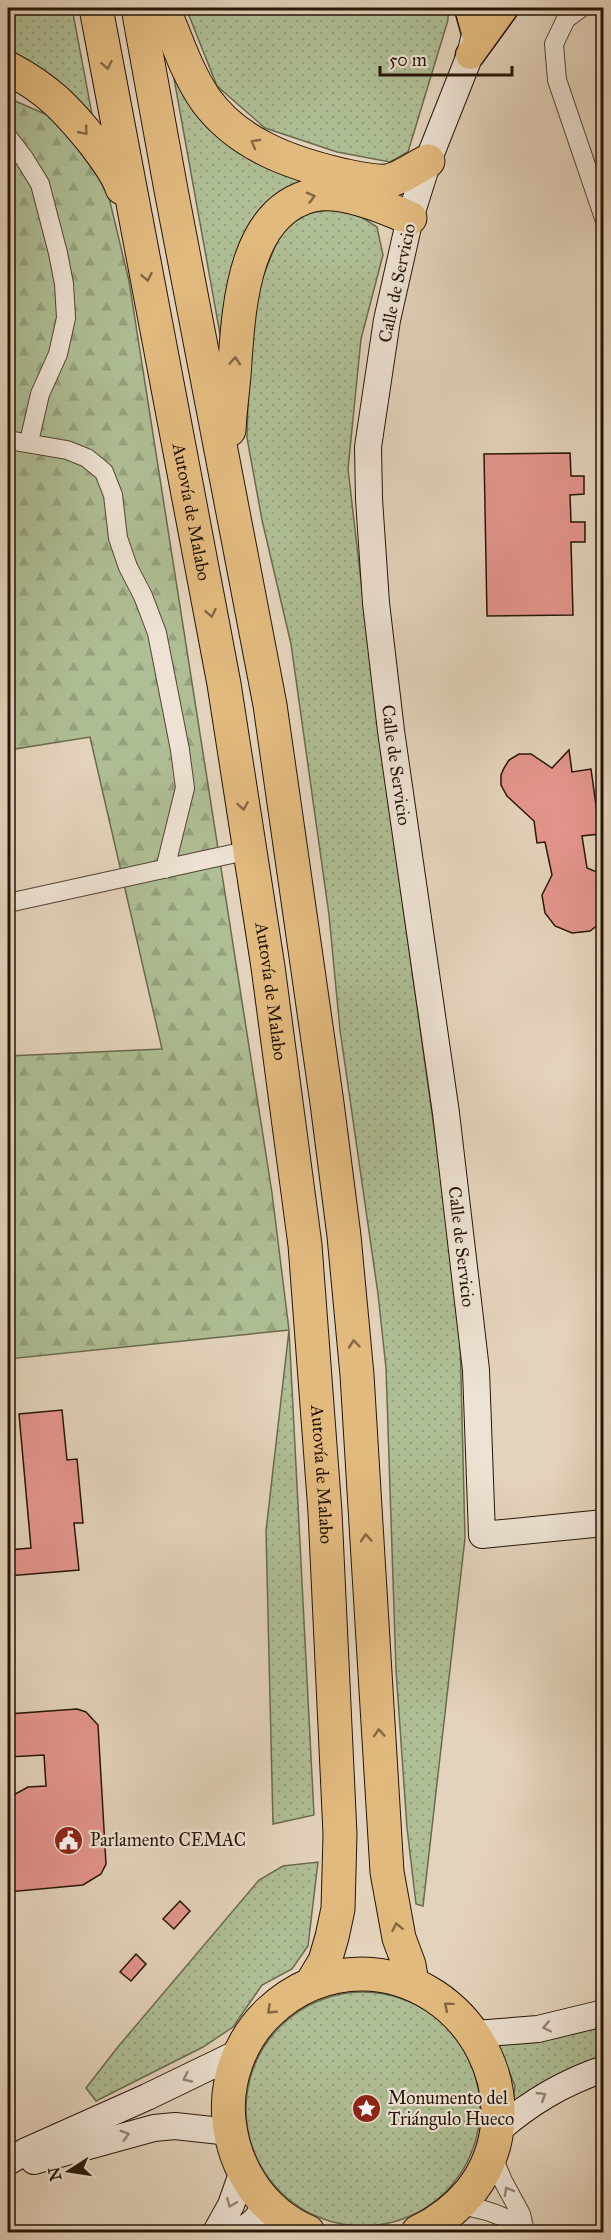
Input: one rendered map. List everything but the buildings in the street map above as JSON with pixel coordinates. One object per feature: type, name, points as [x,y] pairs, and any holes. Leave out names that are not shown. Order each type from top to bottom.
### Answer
[{"type":"highway","name":"Autovía de Malabo","points":[[96,8],[224,684],[268,967],[305,1245],[325,1512],[340,1839],[338,1909],[325,1961],[312,1983]]},
{"type":"highway","points":[[138,8],[270,705],[326,1092],[344,1236],[357,1375],[387,1872],[399,1938],[409,1965],[412,1983]]},
{"type":"highway","points":[[163,8],[188,69],[205,99],[223,120],[249,140],[279,156],[319,170],[361,179],[388,181],[428,161]]},
{"type":"highway","points":[[8,68],[34,83],[61,104],[82,128],[104,156],[120,182],[137,227]]},
{"type":"highway","points":[[228,483],[230,402],[237,323],[246,278],[259,241],[272,220],[291,204],[314,195],[338,195],[376,205],[411,218]]},
{"type":"highway","points":[[303,2231],[267,2204],[243,2171],[230,2133],[228,2112],[233,2071],[240,2052],[263,2018],[294,1992],[312,1983],[352,1974],[393,1977],[412,1983],[447,2004],[475,2034],[492,2071],[498,2112],[493,2142],[483,2171],[472,2189],[458,2205],[438,2222],[418,2232]]},
{"type":"main road","points":[[474,26],[504,8]]},
{"type":"street","points":[[580,8],[566,19],[554,44],[556,80],[603,218]]},
{"type":"street","name":"Calle de Servicio","points":[[474,26],[411,218],[387,320],[379,366],[368,447],[376,603],[390,731],[446,1113],[476,1370],[482,1535],[603,1523]]},
{"type":"street","points":[[8,137],[40,184],[64,284],[66,318],[58,354],[40,394],[29,442]]},
{"type":"street","points":[[8,440],[67,450],[87,458],[104,472],[113,495],[118,538],[157,633],[180,750],[184,788],[165,869]]},
{"type":"street","points":[[8,903],[250,850]]},
{"type":"street","points":[[475,2034],[538,2029],[603,2013]]},
{"type":"street","points":[[8,2164],[26,2151],[240,2052]]},
{"type":"street","points":[[525,2231],[493,2142],[537,2099],[559,2086],[603,2069]]},
{"type":"street","points":[[8,2164],[28,2162],[154,2128],[175,2126],[230,2133]]},
{"type":"street","points":[[216,2232],[231,2205],[243,2171]]},
{"type":"street","points":[[236,2232],[257,2221],[267,2204]]},
{"type":"street","points":[[458,2205],[481,2207],[511,2220],[525,2231]]},
{"type":"green space","points":[[8,8],[72,8],[94,125],[8,64]]},
{"type":"green space","points":[[186,8],[448,8],[448,20],[408,152],[390,162],[337,152],[265,128],[217,86]]},
{"type":"green space","points":[[164,23],[191,93],[388,194],[289,193],[227,373]]},
{"type":"green space","points":[[8,98],[94,135],[129,281],[272,1193],[289,1330],[8,1359],[8,1056],[162,1049],[90,737],[8,750]]},
{"type":"green space","points":[[346,207],[377,227],[383,255],[361,339],[348,469],[377,719],[445,1207],[460,1337],[465,1538],[423,1906],[416,1904],[407,1828],[396,1670],[386,1368],[378,1294],[340,1030],[329,915],[291,644],[262,520],[247,438],[250,331],[262,279],[280,234],[304,214]]},
{"type":"green space","points":[[289,1330],[314,1815],[273,1824],[266,1531]]},
{"type":"green space","points":[[318,1862],[308,1946],[292,1969],[262,1985],[233,2027],[203,2047],[96,2101],[86,2088],[259,1880],[283,1866]]},
{"type":"green space","points":[[352,1992],[374,1992],[408,2001],[428,2011],[446,2026],[461,2044],[471,2064],[478,2086],[480,2109],[478,2132],[471,2154],[461,2174],[446,2192],[428,2207],[397,2221],[374,2226],[352,2226],[329,2221],[298,2207],[272,2183],[265,2174],[251,2143],[246,2120],[246,2098],[251,2075],[265,2044],[289,2018],[298,2011],[329,1997]]},
{"type":"green space","points":[[603,2019],[603,2057],[512,2107],[515,2086],[495,2036]]},
{"type":"place","name":"Parlamento CEMAC","points":[[69,1840]]},
{"type":"place","name":"Monumento del Triángulo Hueco","points":[[367,2108]]}]
